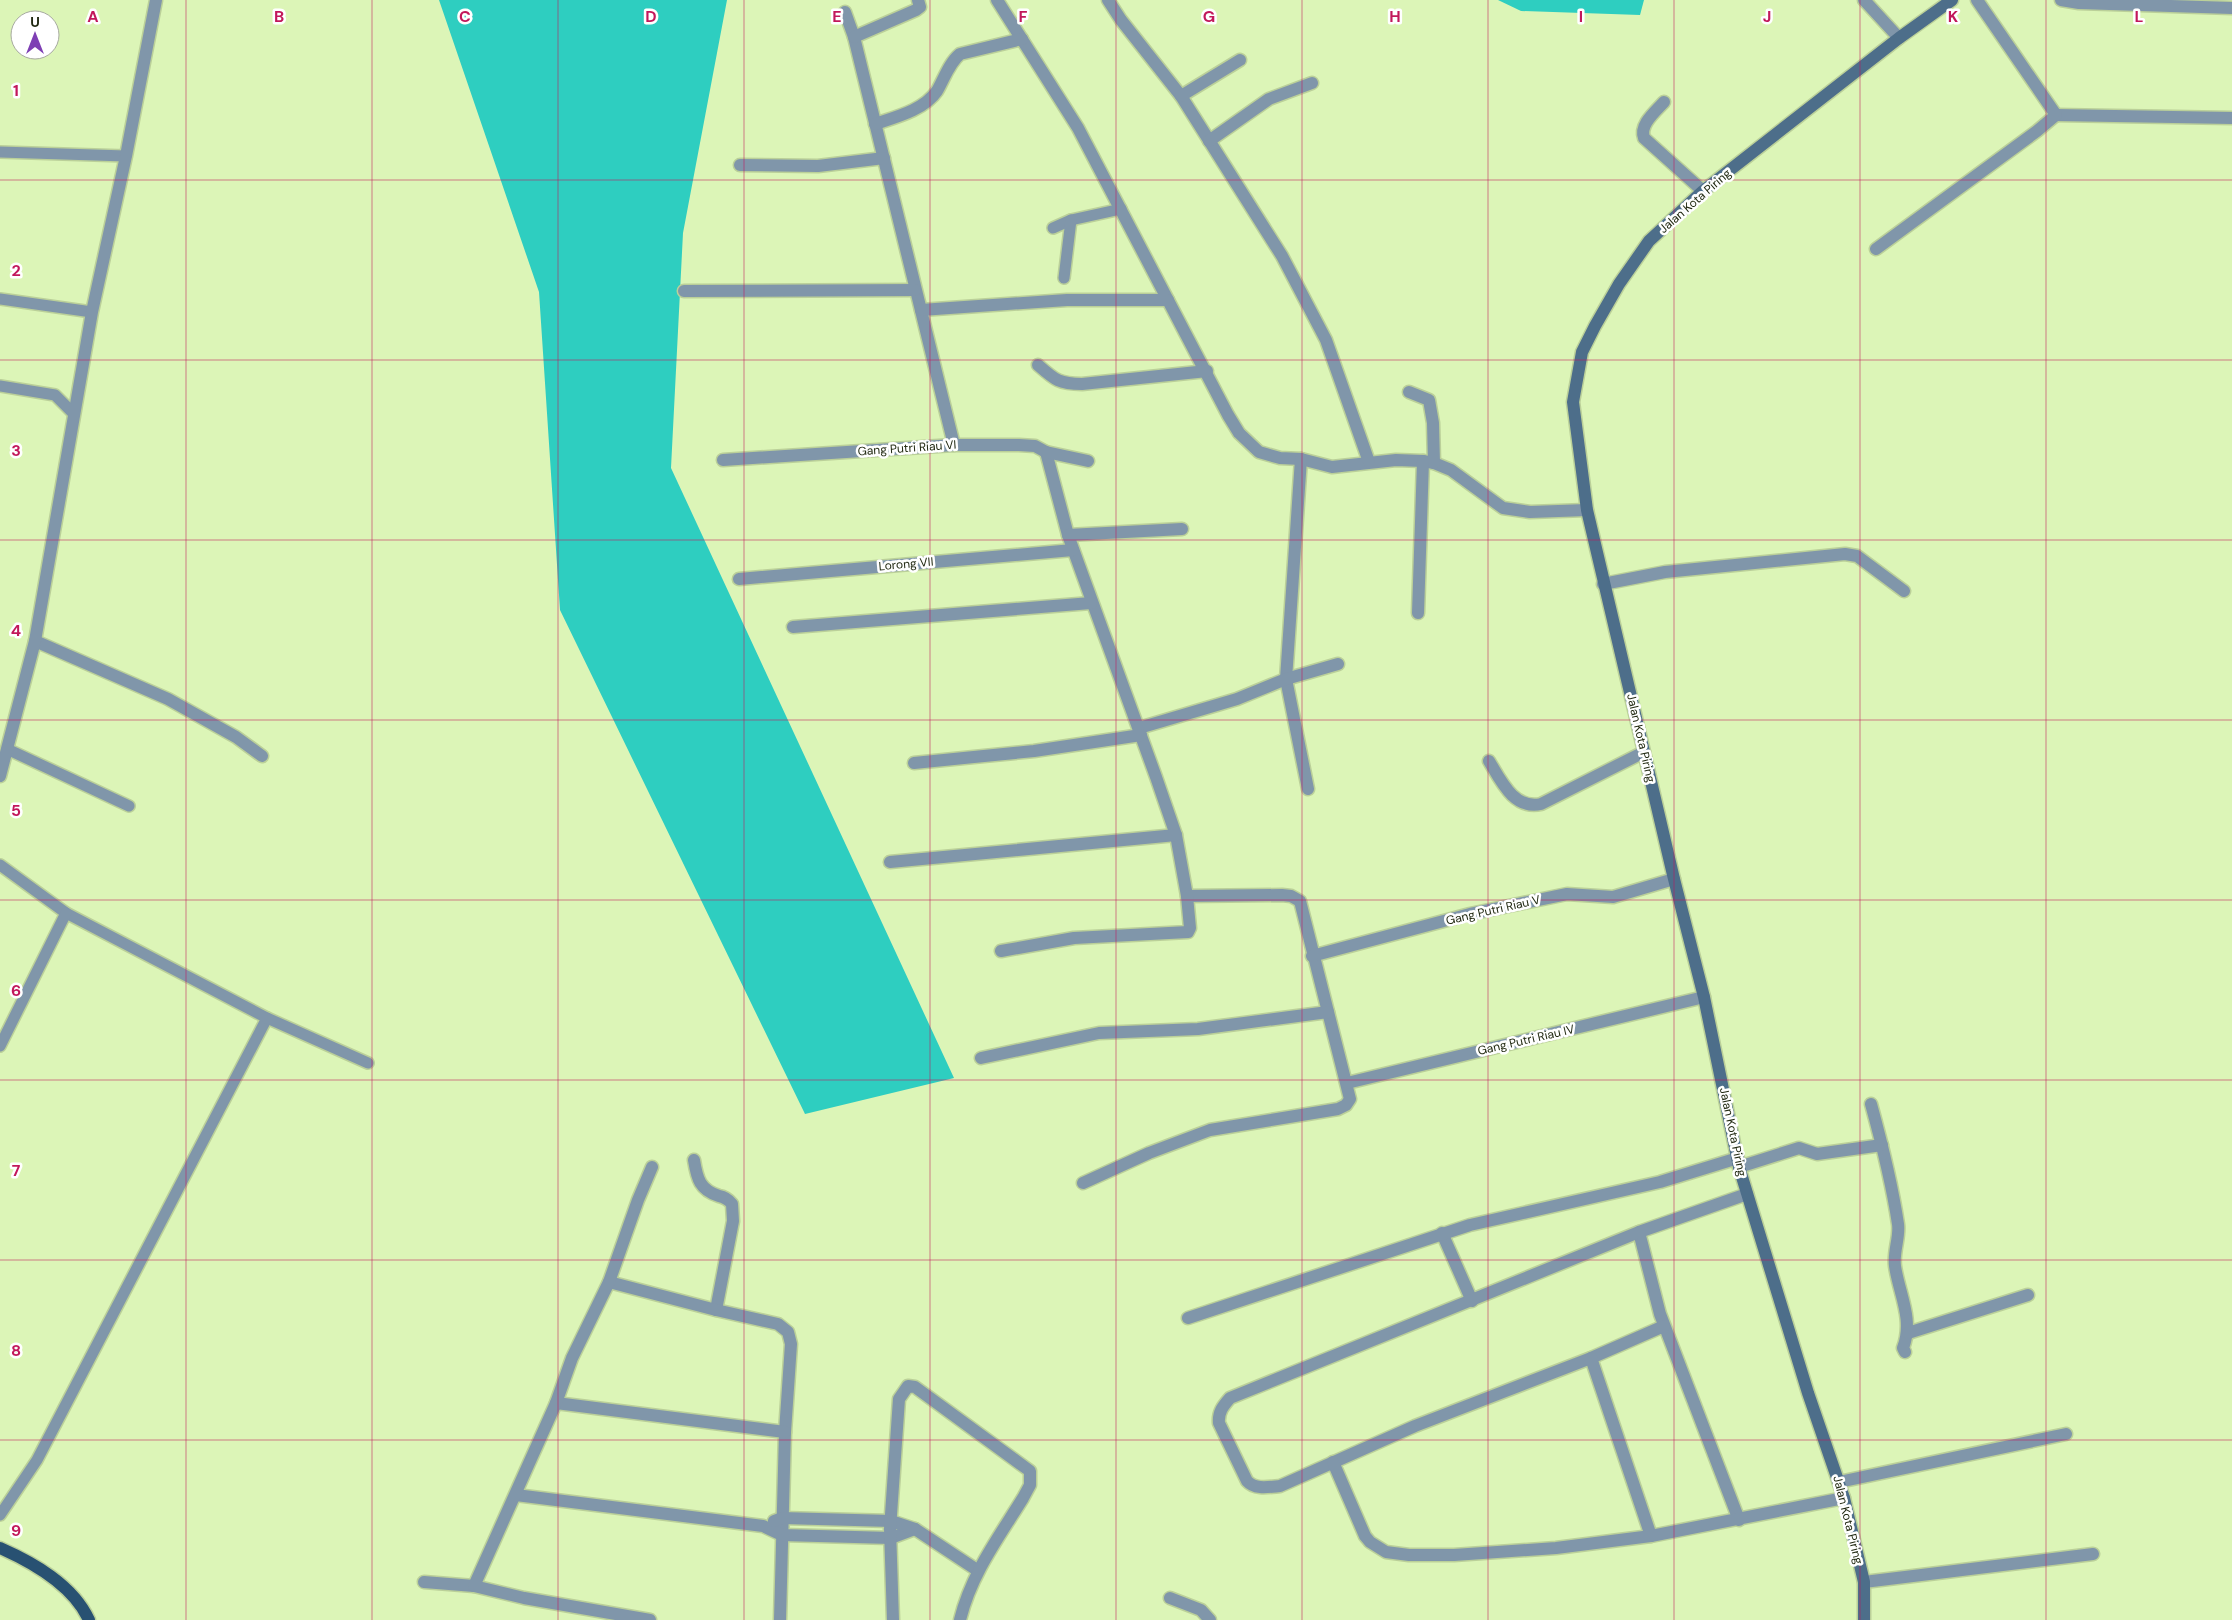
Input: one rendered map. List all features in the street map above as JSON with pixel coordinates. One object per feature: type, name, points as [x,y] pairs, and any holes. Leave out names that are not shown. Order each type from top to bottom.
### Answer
[{"type":"main road","points":[[0,1548],[32,1564],[54,1579],[71,1594],[89,1620]]},
{"type":"street","points":[[0,776],[35,641],[92,312],[126,156],[156,0]]},
{"type":"street","points":[[854,37],[916,10],[920,6],[918,0]]},
{"type":"street","points":[[998,0],[1078,128],[1239,433],[1260,452],[1280,458],[1301,459],[1332,467],[1369,462],[1428,462],[1451,470],[1503,508],[1530,512],[1587,510]]},
{"type":"street","points":[[1108,0],[1121,20],[1181,96],[1282,256],[1326,340],[1369,462]]},
{"type":"street","points":[[1864,0],[1899,38]]},
{"type":"street","name":"Jalan Kota Piring","points":[[1864,1620],[1864,1582],[1844,1498],[1808,1393],[1738,1162],[1704,997],[1674,879],[1587,510],[1573,402],[1582,352],[1619,284],[1649,241],[1702,191],[1899,38],[1952,0]]},
{"type":"street","points":[[1977,0],[2056,115]]},
{"type":"street","points":[[2062,0],[2078,3],[2232,8]]},
{"type":"street","points":[[846,12],[854,37],[954,445]]},
{"type":"street","points":[[875,124],[905,114],[931,97],[953,61],[960,54],[1022,39]]},
{"type":"street","points":[[1181,96],[1240,60]]},
{"type":"street","points":[[1209,141],[1269,99],[1312,83]]},
{"type":"street","points":[[1664,102],[1643,127],[1642,133],[1644,138],[1702,191]]},
{"type":"street","points":[[1876,249],[2056,115],[2232,118]]},
{"type":"street","points":[[740,165],[818,166],[884,158]]},
{"type":"street","points":[[684,291],[916,290]]},
{"type":"street","points":[[921,310],[1067,300],[1168,300]]},
{"type":"street","points":[[1038,365],[1055,380],[1065,384],[1082,384],[1207,370]]},
{"type":"street","points":[[1409,392],[1429,400],[1434,423],[1428,462],[1418,612]]},
{"type":"street","name":"Gang Putri Riau VI","points":[[723,460],[954,445],[1019,445],[1035,446],[1046,452],[1088,461]]},
{"type":"street","points":[[1001,951],[1074,938],[1188,932],[1190,928],[1176,835],[1073,550],[1046,452]]},
{"type":"street","points":[[1301,459],[1286,679],[1308,789]]},
{"type":"street","points":[[1068,535],[1182,529]]},
{"type":"street","name":"Lorong VII","points":[[738,579],[1073,550]]},
{"type":"street","points":[[1604,584],[1665,572],[1846,554],[1857,556],[1904,591]]},
{"type":"street","points":[[793,627],[1091,603]]},
{"type":"street","points":[[35,641],[168,700],[236,737],[262,756]]},
{"type":"street","points":[[914,763],[1034,751],[1140,731],[1237,699],[1286,679],[1338,664]]},
{"type":"street","points":[[1489,761],[1502,784],[1517,800],[1533,806],[1541,804],[1644,752]]},
{"type":"street","points":[[890,862],[1176,835]]},
{"type":"street","name":"Gang Putri Riau V","points":[[1312,956],[1470,914],[1567,894],[1613,897],[1674,879]]},
{"type":"street","points":[[1083,1182],[1149,1153],[1210,1130],[1338,1109],[1346,1105],[1350,1099],[1312,956],[1303,907],[1296,898],[1282,895],[1186,896]]},
{"type":"street","name":"Gang Putri Riau IV","points":[[1347,1082],[1704,997]]},
{"type":"street","points":[[981,1058],[1099,1033],[1198,1029],[1328,1012]]},
{"type":"street","points":[[1871,1104],[1882,1145],[1899,1226],[1895,1264],[1907,1314],[1908,1333],[1903,1348],[1905,1352]]},
{"type":"street","points":[[1188,1318],[1470,1224],[1660,1182],[1799,1148],[1817,1154],[1882,1145]]},
{"type":"street","points":[[694,1160],[700,1184],[710,1193],[726,1198],[732,1204],[733,1221],[716,1310]]},
{"type":"street","points":[[474,1586],[556,1403],[572,1358],[609,1282],[638,1200],[652,1168]]},
{"type":"street","points":[[1664,1326],[1591,1358],[1415,1426],[1280,1486],[1260,1488],[1250,1486],[1219,1423],[1218,1416],[1230,1398],[1640,1232],[1747,1194]]},
{"type":"street","points":[[1640,1232],[1664,1326],[1740,1520]]},
{"type":"street","points":[[1442,1233],[1472,1301]]},
{"type":"street","points":[[609,1282],[778,1324],[788,1332],[791,1344],[785,1432],[780,1620]]},
{"type":"street","points":[[1908,1333],[2028,1295]]},
{"type":"street","points":[[1591,1358],[1651,1536]]},
{"type":"street","points":[[892,1620],[891,1521],[899,1399],[908,1386],[915,1386],[1030,1472],[1030,1485],[977,1570],[964,1603],[960,1620]]},
{"type":"street","points":[[556,1403],[785,1432]]},
{"type":"street","points":[[1839,1482],[2066,1434]]},
{"type":"street","points":[[1333,1462],[1370,1542],[1386,1552],[1409,1555],[1454,1555],[1556,1548],[1651,1536],[1844,1498]]},
{"type":"street","points":[[516,1495],[763,1526],[782,1535],[891,1538],[915,1529]]},
{"type":"street","points":[[763,1526],[782,1518],[891,1521],[915,1529],[977,1570]]},
{"type":"street","points":[[1864,1582],[2093,1554]]},
{"type":"street","points":[[424,1582],[474,1586],[524,1598],[650,1620]]},
{"type":"street","points":[[1170,1598],[1201,1610],[1210,1620]]},
{"type":"lane","points":[[0,152],[126,156]]},
{"type":"lane","points":[[1053,228],[1071,220],[1122,209]]},
{"type":"lane","points":[[1064,278],[1071,220]]},
{"type":"lane","points":[[0,299],[92,312]]},
{"type":"lane","points":[[0,386],[55,395],[74,414]]},
{"type":"lane","points":[[7,749],[129,806]]},
{"type":"lane","points":[[0,865],[66,913],[267,1018],[368,1063]]},
{"type":"lane","points":[[0,1046],[66,913]]},
{"type":"lane","points":[[0,1516],[37,1460],[267,1018]]},
{"type":"water","points":[[439,0],[727,0],[683,233],[671,468],[954,1078],[805,1114],[560,610],[539,292]]},
{"type":"water","points":[[1498,0],[1644,0],[1640,15],[1521,11]]}]
